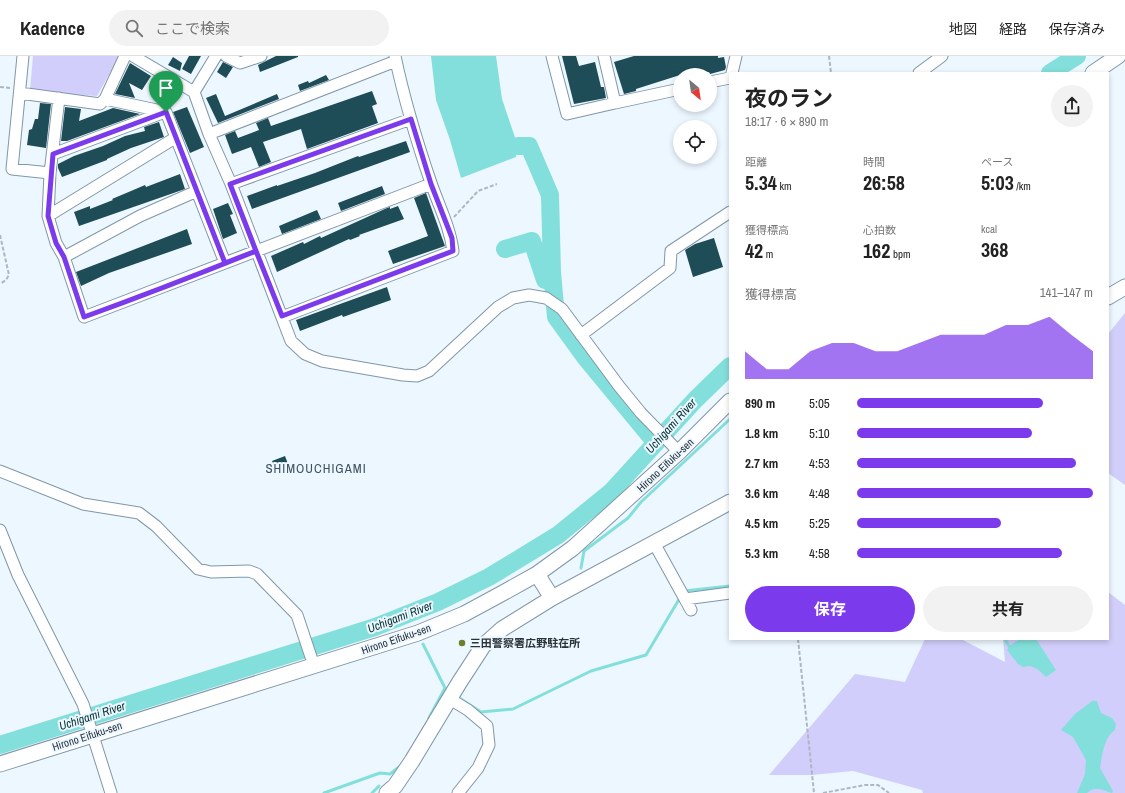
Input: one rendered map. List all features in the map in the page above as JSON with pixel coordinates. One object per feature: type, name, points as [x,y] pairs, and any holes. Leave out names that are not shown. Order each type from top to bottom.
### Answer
[{"type":"main road","points":[[1094,72],[1118,56]]},
{"type":"main road","points":[[1109,296],[1125,286]]},
{"type":"main road","name":"Hirono Eifuku-sen","points":[[0,764],[418,633],[464,614],[536,574],[573,548],[729,402]]},
{"type":"main road","points":[[387,793],[395,786],[412,761],[483,646],[502,629],[552,598],[729,503]]},
{"type":"main road","points":[[536,574],[552,598]]},
{"type":"street","points":[[23,56],[12,169],[50,173]]},
{"type":"street","points":[[20,93],[100,104],[105,99],[125,56]]},
{"type":"street","points":[[133,56],[194,92],[209,134],[291,340],[305,354],[322,361],[417,376],[429,371],[498,307],[513,298],[529,295],[546,298],[562,309],[641,413],[677,450]]},
{"type":"street","points":[[194,92],[216,56]]},
{"type":"street","points":[[226,56],[240,63],[261,56]]},
{"type":"street","points":[[552,56],[567,114],[673,91]]},
{"type":"street","points":[[604,56],[615,103]]},
{"type":"street","points":[[732,72],[736,56]]},
{"type":"street","points":[[920,72],[942,56]]},
{"type":"street","points":[[209,134],[395,59],[411,119],[431,184],[452,238],[453,251],[282,316]]},
{"type":"street","points":[[717,81],[729,78]]},
{"type":"street","points":[[59,98],[50,173],[48,216],[56,243],[64,257],[84,317],[431,184]]},
{"type":"street","points":[[105,99],[166,112]]},
{"type":"street","points":[[53,154],[166,112]]},
{"type":"street","points":[[166,112],[225,263]]},
{"type":"street","points":[[230,184],[411,119]]},
{"type":"street","points":[[48,216],[175,138]]},
{"type":"street","points":[[64,257],[140,216],[197,191]]},
{"type":"street","points":[[581,335],[670,268],[671,251],[729,213]]},
{"type":"street","points":[[0,471],[83,504],[139,513],[156,526],[198,569],[211,572],[249,571],[257,574],[297,615],[314,666]]},
{"type":"street","points":[[0,530],[18,575],[83,704],[111,793]]},
{"type":"street","points":[[654,543],[690,610]]},
{"type":"street","points":[[685,599],[729,593]]},
{"type":"street","points":[[450,699],[468,710],[487,726],[489,745],[478,768],[458,793]]},
{"type":"path","points":[[829,56],[831,72]]},
{"type":"path","points":[[447,224],[478,191],[497,184]]},
{"type":"path","points":[[0,235],[9,275],[6,280],[0,284]]},
{"type":"path","points":[[798,640],[814,793]]},
{"type":"path","points":[[823,793],[864,785],[878,785],[889,793]]},
{"type":"shaded area","points":[[33,56],[119,57],[97,96],[30,91]]},
{"type":"shaded area","points":[[431,56],[496,56],[502,99],[518,146],[516,157],[461,178],[436,100]]},
{"type":"shaded area","points":[[1125,313],[1125,485],[1109,474],[1109,333]]},
{"type":"shaded area","points":[[1109,593],[1125,605],[1125,793],[923,793],[922,790],[853,771],[812,775],[769,775],[855,674],[905,682],[925,640],[963,640],[1005,662],[1003,640],[1109,640]]},
{"type":"shaded area","points":[[1018,640],[1037,640],[1056,670],[1046,677],[1031,666],[1023,667],[1018,664],[1007,650],[1009,646]]},
{"type":"shaded area","points":[[1092,701],[1097,701],[1101,713],[1112,718],[1116,724],[1115,730],[1108,737],[1106,742],[1100,768],[1113,791],[1112,793],[1093,789],[1087,793],[1077,793],[1085,774],[1086,760],[1073,737],[1061,730],[1075,714]]},
{"type":"building","points":[[189,56],[201,56],[191,74],[182,69]]},
{"type":"building","points":[[276,56],[298,57],[260,72],[258,65]]},
{"type":"building","points":[[562,56],[576,56],[579,66],[595,62],[601,87],[604,87],[606,98],[574,104]]},
{"type":"building","points":[[634,56],[718,56],[718,58],[724,57],[726,67],[725,70],[717,72],[717,68],[673,68],[673,77],[624,94],[614,62]]},
{"type":"building","points":[[173,57],[182,63],[180,71],[168,65]]},
{"type":"building","points":[[223,62],[233,67],[226,78],[217,72]]},
{"type":"building","points":[[130,63],[151,76],[142,90],[129,83],[135,98],[115,94]]},
{"type":"building","points":[[326,75],[329,80],[300,91],[298,85],[308,81],[309,83]]},
{"type":"building","points":[[372,91],[377,104],[372,106],[378,123],[307,149],[301,129],[263,142],[271,162],[259,167],[251,147],[232,154],[225,135],[235,131],[238,138],[259,130],[256,123],[268,118],[271,126]]},
{"type":"building","points":[[216,94],[225,116],[277,94],[279,99],[218,123],[206,98]]},
{"type":"building","points":[[40,103],[51,104],[46,148],[27,145],[29,130],[32,129],[35,119],[38,119]]},
{"type":"building","points":[[65,107],[81,109],[79,121],[113,108],[140,114],[67,141],[61,141]]},
{"type":"building","points":[[187,107],[204,147],[190,153],[173,112]]},
{"type":"building","points":[[159,122],[164,137],[131,148],[107,160],[62,177],[58,164],[74,156],[103,146],[125,136],[145,131],[144,127]]},
{"type":"building","points":[[406,141],[410,152],[252,209],[247,196],[315,173],[358,156],[359,157]]},
{"type":"building","points":[[180,174],[185,189],[79,226],[74,212],[90,206],[90,209],[145,185],[146,187]]},
{"type":"building","points":[[382,186],[385,194],[341,211],[338,203]]},
{"type":"building","points":[[426,193],[445,246],[393,264],[388,251],[428,236],[414,198]]},
{"type":"building","points":[[228,203],[233,214],[230,215],[237,233],[223,239],[213,209]]},
{"type":"building","points":[[398,206],[404,219],[359,235],[360,236],[350,240],[349,239],[277,272],[271,256],[303,242],[304,244],[320,236],[321,238],[387,208],[390,207],[390,209]]},
{"type":"building","points":[[317,210],[321,219],[282,234],[279,226]]},
{"type":"building","points":[[187,229],[192,244],[109,273],[81,286],[76,272]]},
{"type":"building","points":[[714,238],[723,267],[693,277],[685,250],[695,244]]},
{"type":"building","points":[[387,287],[391,300],[343,317],[342,315],[300,331],[296,320]]},
{"type":"building","points":[[285,456],[288,464],[276,469],[272,461]]},
{"type":"waterway","name":"Uchigami River","points":[[1052,72],[1077,56]]},
{"type":"waterway","points":[[518,146],[529,146],[550,195],[552,272],[556,317],[585,357],[656,443]]},
{"type":"waterway","points":[[505,249],[532,241],[545,280],[550,281]]},
{"type":"waterway","name":"Uchigami River","points":[[0,745],[375,627],[438,602],[489,577],[558,535],[611,492],[695,400],[729,367]]},
{"type":"waterway","points":[[581,568],[584,551],[628,518],[641,502],[729,420]]},
{"type":"waterway","points":[[684,591],[729,586]]},
{"type":"waterway","points":[[456,696],[481,712],[513,709],[591,671],[646,655],[681,596]]},
{"type":"waterway","points":[[1006,640],[1009,646]]},
{"type":"waterway","points":[[423,644],[445,688],[448,690]]},
{"type":"waterway","points":[[429,718],[445,688]]},
{"type":"waterway","points":[[324,793],[380,773],[390,774],[399,767]]},
{"type":"waterway","points":[[372,793],[379,786]]},
{"type":"place","name":"三田警察署広野駐在所","points":[[462,643]]},
{"type":"district","name":"SHIMOUCHIGAMI","points":[[316,468]]},
{"type":"route","points":[[166,112],[53,154],[50,173],[48,216],[56,243],[64,257],[84,317],[128,301],[256,251],[230,184],[411,119],[431,184],[452,238],[453,251],[282,316],[256,251],[225,263],[166,112]]}]
